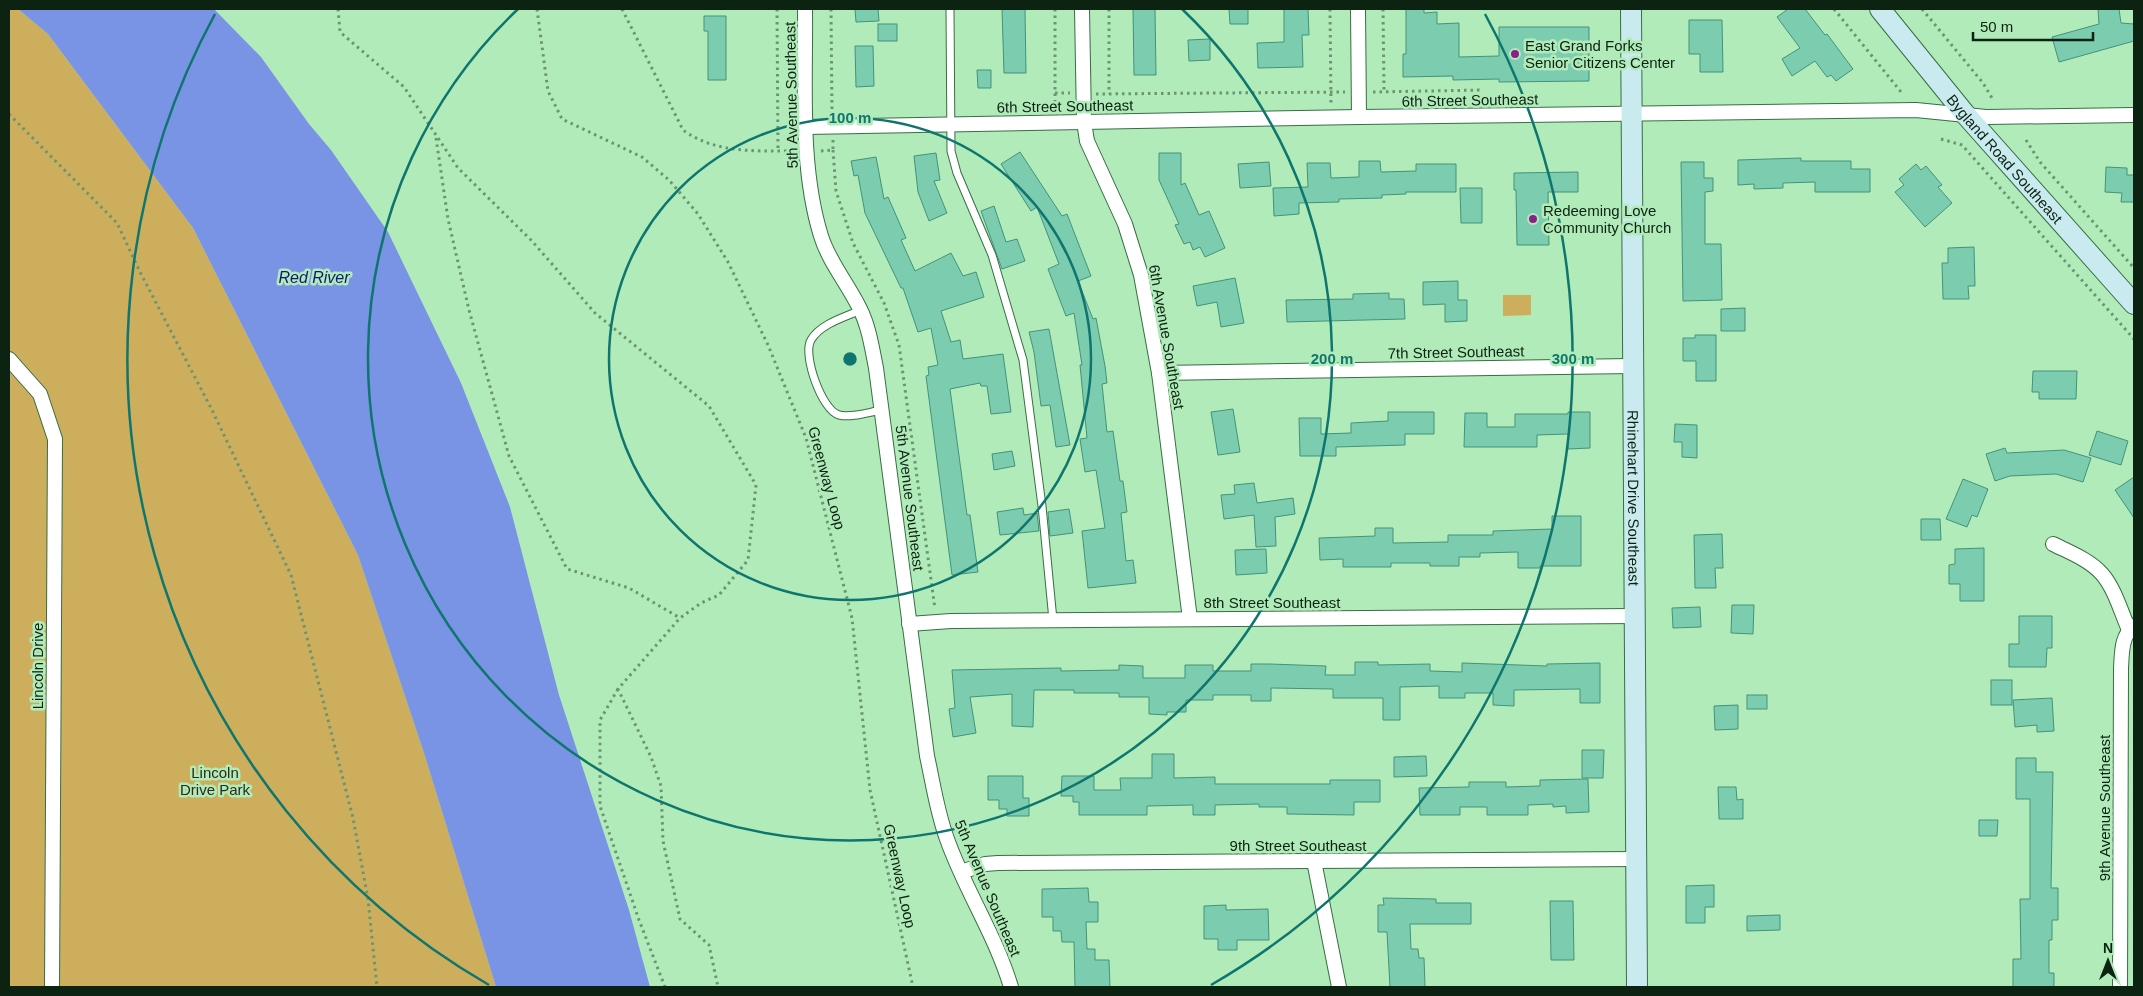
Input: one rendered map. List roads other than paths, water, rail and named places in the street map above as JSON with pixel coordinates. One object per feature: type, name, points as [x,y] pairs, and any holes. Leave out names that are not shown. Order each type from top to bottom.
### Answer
[{"type":"street","name":"5th Avenue Southeast","points":[[805,9],[806,127],[810,186],[821,237],[833,263],[860,310],[871,340],[882,410],[927,756],[947,839],[961,872],[986,921],[1011,987]]},
{"type":"street","name":"6th Avenue Southeast","points":[[1082,9],[1084,122],[1087,141],[1125,224],[1133,247],[1149,312],[1190,619]]},
{"type":"street","points":[[1358,9],[1359,117]]},
{"type":"street","name":"Rhinehart Drive Southeast","points":[[1631,9],[1637,987]]},
{"type":"street","name":"Bygland Road Southeast","points":[[1880,9],[1965,114],[2134,304]]},
{"type":"street","name":"6th Street Southeast","points":[[806,127],[1359,117],[1916,110],[1986,117],[2134,114]]},
{"type":"street","name":"Lincoln Drive","points":[[9,360],[40,394],[55,439],[52,987]]},
{"type":"street","name":"7th Street Southeast","points":[[1158,373],[1633,366]]},
{"type":"street","points":[[2053,544],[2084,560],[2102,574],[2131,628]]},
{"type":"street","name":"8th Street Southeast","points":[[909,624],[937,621],[1636,616]]},
{"type":"street","name":"9th Avenue Southeast","points":[[2120,987],[2120,668],[2123,645],[2131,628]]},
{"type":"street","name":"9th Street Southeast","points":[[961,872],[998,862],[1637,859]]},
{"type":"street","points":[[1314,862],[1339,987]]},
{"type":"lane","points":[[950,9],[951,151],[957,173],[992,255],[1023,360],[1042,506],[1053,620]]},
{"type":"lane","points":[[860,310],[817,332],[810,340],[808,357],[821,394],[834,412],[840,415],[850,415],[882,410]]},
{"type":"water","name":"Red River","points":[[18,9],[214,9],[261,57],[309,124],[331,150],[388,232],[461,383],[510,507],[559,695],[629,910],[650,987],[496,987],[424,753],[358,555],[193,228],[48,34]]},
{"type":"place","name":"East Grand Forks Senior Citizens Center","points":[[1515,54]]},
{"type":"place","name":"Redeeming Love Community Church","points":[[1533,219]]},
{"type":"park label","name":"Lincoln Drive Park","points":[[215,780]]}]
